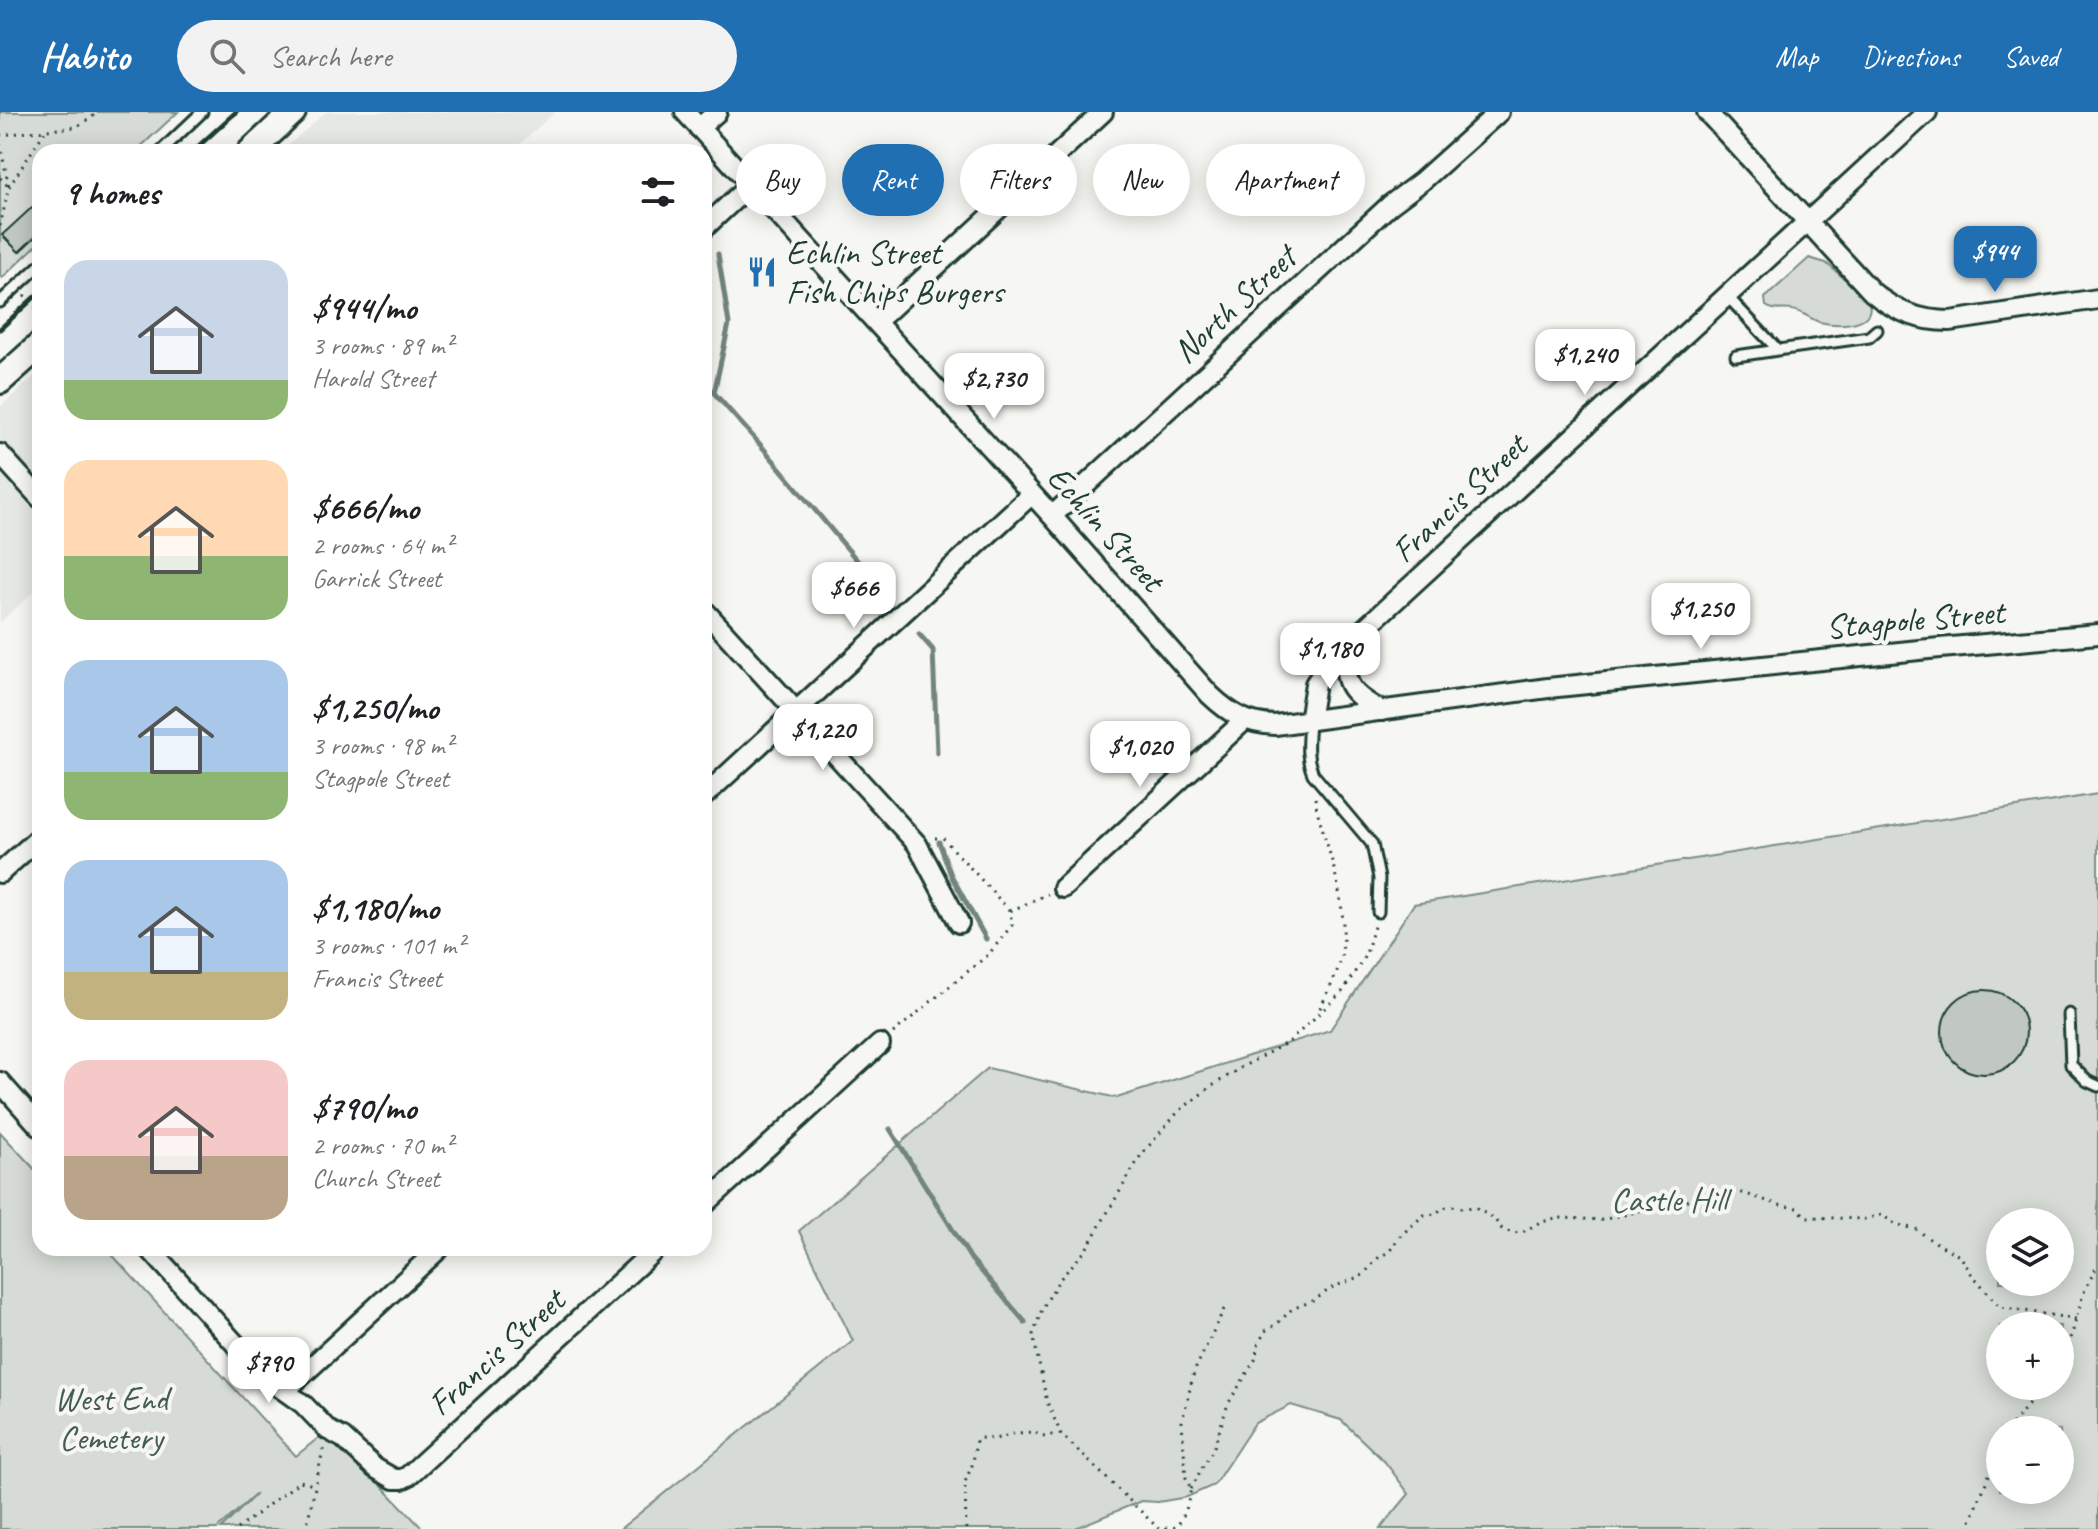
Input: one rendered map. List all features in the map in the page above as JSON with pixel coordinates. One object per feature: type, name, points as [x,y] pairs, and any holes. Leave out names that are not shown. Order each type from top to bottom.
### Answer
[{"type":"main road","points":[[259,144],[293,112]]},
{"type":"main road","points":[[0,381],[32,352]]},
{"type":"street","name":"Echlin Street","points":[[685,112],[736,168]]},
{"type":"street","points":[[699,128],[717,112]]},
{"type":"street","points":[[876,322],[1103,112]]},
{"type":"street","name":"North Street","points":[[1052,516],[1390,205],[1422,181],[1499,112]]},
{"type":"street","points":[[1707,112],[1887,305],[1925,319],[1950,321],[2098,299]]},
{"type":"street","name":"Francis Street","points":[[1309,721],[1315,684],[1329,663],[1351,641],[1927,112]]},
{"type":"street","points":[[712,221],[736,198]]},
{"type":"street","name":"Echlin Street","points":[[780,216],[1210,695],[1224,708],[1245,720],[1275,725],[1309,721]]},
{"type":"street","points":[[0,454],[32,489]]},
{"type":"street","points":[[712,789],[1032,494]]},
{"type":"street","points":[[712,619],[917,844],[959,923]]},
{"type":"street","name":"Stagpole Street","points":[[1309,721],[1548,688],[2098,634]]},
{"type":"street","points":[[1351,641],[1345,674],[1356,695],[1382,711]]},
{"type":"street","points":[[1063,888],[1245,720]]},
{"type":"street","points":[[0,873],[32,844]]},
{"type":"street","points":[[712,1198],[880,1044]]},
{"type":"street","points":[[0,1082],[32,1118]]},
{"type":"street","points":[[156,1256],[266,1378],[303,1404],[328,1430]]},
{"type":"street","points":[[285,1391],[431,1256]]},
{"type":"street","name":"Francis Street","points":[[328,1430],[343,1438],[363,1459],[388,1477],[402,1479],[648,1256]]},
{"type":"lane","points":[[168,144],[202,112]]},
{"type":"lane","points":[[0,302],[32,272]]},
{"type":"lane","points":[[1727,296],[1778,350]]},
{"type":"lane","points":[[1736,356],[1869,337],[1877,330]]},
{"type":"lane","points":[[1309,721],[1308,763],[1313,774],[1372,844],[1379,878],[1378,912]]},
{"type":"lane","points":[[2069,1014],[2071,1065],[2087,1081],[2098,1086]]},
{"type":"path","points":[[0,135],[77,127],[99,112]]},
{"type":"path","points":[[37,144],[45,131]]},
{"type":"path","points":[[0,144],[9,187]]},
{"type":"path","points":[[0,226],[9,187],[32,151]]},
{"type":"path","points":[[0,178],[9,187]]},
{"type":"path","points":[[16,287],[32,304]]},
{"type":"path","points":[[1313,774],[1317,810],[1343,913],[1342,954],[1317,1015]]},
{"type":"path","points":[[880,1044],[989,954],[1012,925],[1010,911],[943,838],[932,838],[917,844]]},
{"type":"path","points":[[1010,911],[1063,888]]},
{"type":"path","points":[[1378,912],[1366,954],[1343,991],[1290,1041],[1240,1068],[1178,1112],[1141,1155],[1085,1251],[1059,1280],[1042,1309],[1033,1335],[1047,1402],[1061,1434],[1159,1529],[1177,1527],[1186,1510],[1191,1489],[1213,1450],[1228,1404],[1255,1360],[1265,1331],[1292,1309],[1363,1275],[1379,1257],[1389,1252],[1415,1222],[1424,1215],[1436,1214],[1442,1208],[1475,1207],[1495,1220],[1502,1229],[1513,1233],[1523,1232],[1540,1222],[1562,1218],[1602,1220],[1713,1194],[1743,1193],[1797,1208],[1807,1217],[1864,1219],[1882,1215],[1895,1224],[1919,1230],[1961,1257],[2000,1307],[2076,1319]]},
{"type":"path","points":[[2074,1326],[2083,1294],[2098,1264]]},
{"type":"path","points":[[1191,1489],[1186,1478],[1182,1422],[1194,1372],[1224,1309]]},
{"type":"path","points":[[2019,1416],[2032,1400]]},
{"type":"path","points":[[305,1528],[328,1430]]},
{"type":"path","points":[[966,1529],[965,1482],[973,1463],[976,1440],[1017,1433],[1034,1432],[1042,1436],[1061,1434]]},
{"type":"path","points":[[237,1529],[300,1481],[316,1486]]},
{"type":"path","points":[[1968,1529],[1986,1482]]},
{"type":"shaded area","points":[[326,112],[555,112],[520,144],[290,144]]},
{"type":"shaded area","points":[[32,378],[32,593],[0,622],[0,407]]},
{"type":"green space","points":[[0,112],[178,112],[144,144],[32,144],[32,250],[2,278]]},
{"type":"green space","points":[[1809,258],[1826,263],[1868,299],[1868,315],[1862,320],[1845,324],[1827,323],[1796,311],[1766,306],[1765,298]]},
{"type":"green space","name":"Castle Hill","points":[[2098,794],[2098,1529],[1380,1529],[1409,1494],[1385,1462],[1341,1420],[1291,1405],[1255,1423],[1214,1485],[1187,1497],[1158,1502],[1141,1501],[1073,1529],[620,1529],[853,1341],[799,1231],[988,1068],[1117,1098],[1330,1030],[1414,904]]},
{"type":"green space","name":"West End Cemetery","points":[[0,1132],[32,1166],[32,1256],[113,1256],[296,1456],[328,1430],[423,1529],[221,1529],[256,1494],[217,1529],[0,1529]]},
{"type":"building","points":[[32,207],[32,240],[19,252],[2,235]]},
{"type":"building","points":[[1976,990],[1992,990],[2008,997],[2019,1008],[2026,1032],[2023,1048],[2014,1062],[1992,1074],[1976,1074],[1960,1067],[1949,1056],[1942,1040],[1942,1024],[1949,1008],[1960,997]]},
{"type":"waterway","points":[[718,254],[729,324],[714,393],[886,595]]},
{"type":"waterway","points":[[919,634],[933,650],[937,753]]},
{"type":"waterway","points":[[939,842],[951,875],[986,939]]},
{"type":"waterway","points":[[890,1129],[971,1259],[1025,1322]]},
{"type":"railway","points":[[201,144],[236,112]]},
{"type":"railway","points":[[0,329],[32,299]]},
{"type":"place","name":"Echlin Street Fish Chips Burgers","points":[[762,272]]}]
